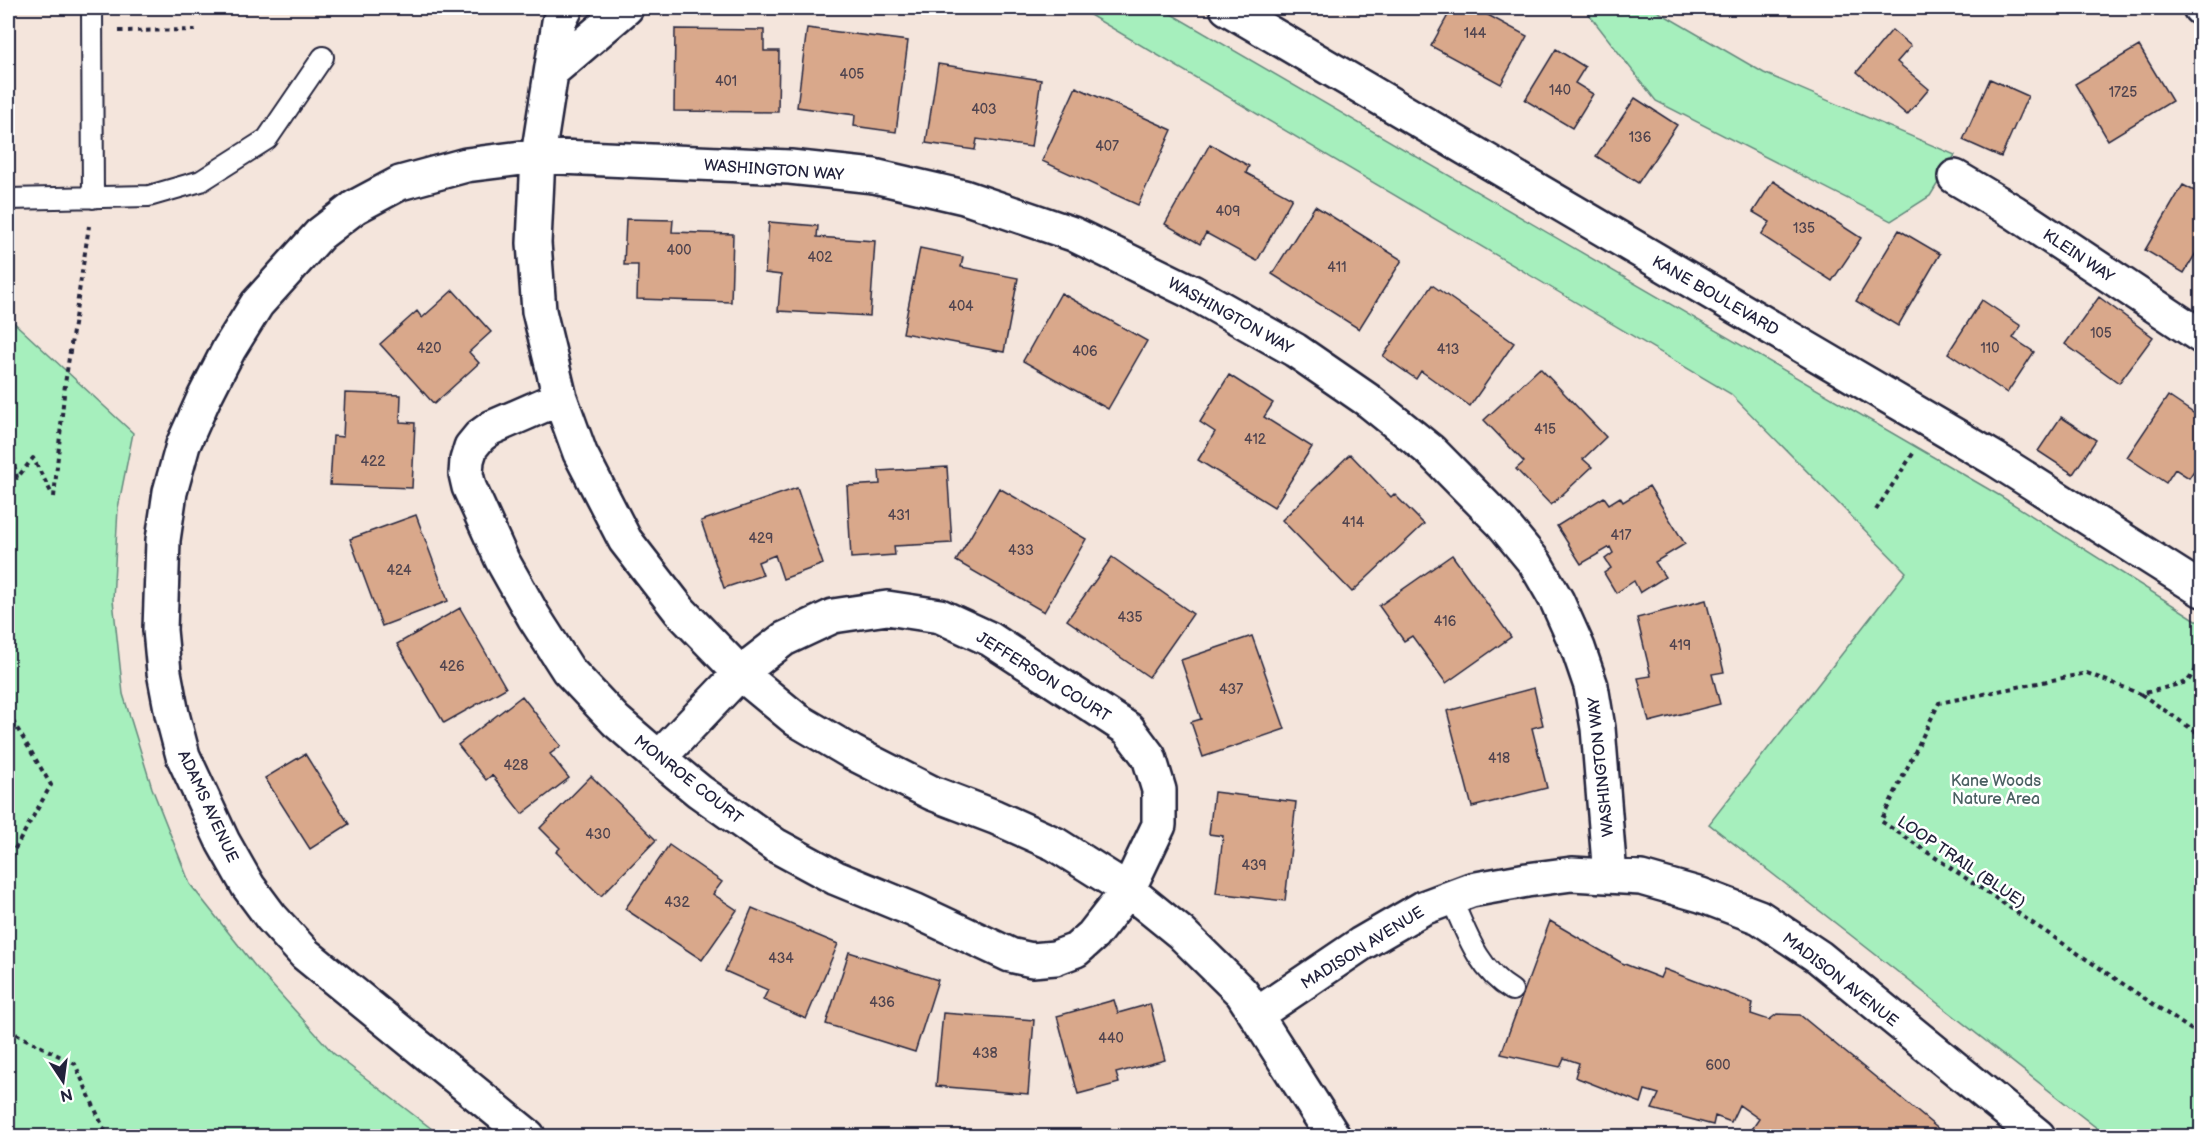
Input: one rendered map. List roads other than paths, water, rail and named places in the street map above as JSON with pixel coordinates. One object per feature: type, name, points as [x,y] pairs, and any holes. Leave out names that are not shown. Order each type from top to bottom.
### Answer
[{"type":"street","points":[[566,8],[559,22],[538,156],[534,243],[538,300],[560,398],[580,453],[625,540],[680,611],[740,673],[797,720],[853,753],[932,794],[995,817],[1055,844],[1128,890],[1181,933],[1242,993],[1333,1137]]},
{"type":"street","points":[[552,71],[626,8]]},
{"type":"street","name":"KANE BOULEVARD","points":[[1227,8],[1995,459],[2202,590]]},
{"type":"street","name":"WASHINGTON WAY","points":[[538,156],[790,167],[874,176],[964,197],[1073,234],[1192,292],[1295,350],[1369,401],[1431,451],[1502,523],[1535,563],[1557,601],[1578,648],[1591,686],[1598,728],[1610,876]]},
{"type":"street","name":"ADAMS AVENUE","points":[[528,1137],[304,954],[271,917],[248,885],[223,842],[183,756],[164,672],[160,630],[160,585],[163,540],[170,492],[183,446],[229,349],[257,304],[288,267],[320,234],[355,207],[400,183],[466,165],[538,156]]},
{"type":"street","name":"KLEIN WAY","points":[[1955,177],[2014,212],[2202,337]]},
{"type":"street","name":"MONROE COURT","points":[[560,398],[491,428],[480,436],[471,447],[466,474],[469,487],[501,560],[534,617],[568,670],[616,722],[699,791],[775,845],[836,878],[914,910],[1010,955],[1032,960],[1054,958],[1076,950],[1093,935],[1128,890]]},
{"type":"street","name":"JEFFERSON COURT","points":[[659,758],[740,673],[784,639],[833,616],[887,608],[940,616],[990,639],[1128,729],[1149,757],[1159,790],[1159,825],[1128,890]]},
{"type":"street","name":"MADISON AVENUE","points":[[1256,1015],[1361,944],[1423,908],[1471,890],[1572,874],[1641,878],[1701,895],[1759,917],[1819,957],[2038,1137]]},
{"type":"lane","points":[[92,8],[93,198]]},
{"type":"lane","points":[[8,199],[149,196],[201,181],[267,139],[323,57]]},
{"type":"lane","points":[[1451,898],[1476,953],[1500,983],[1512,990]]},
{"type":"park label","name":"Kane Woods Nature Area","points":[[1996,789]]}]
